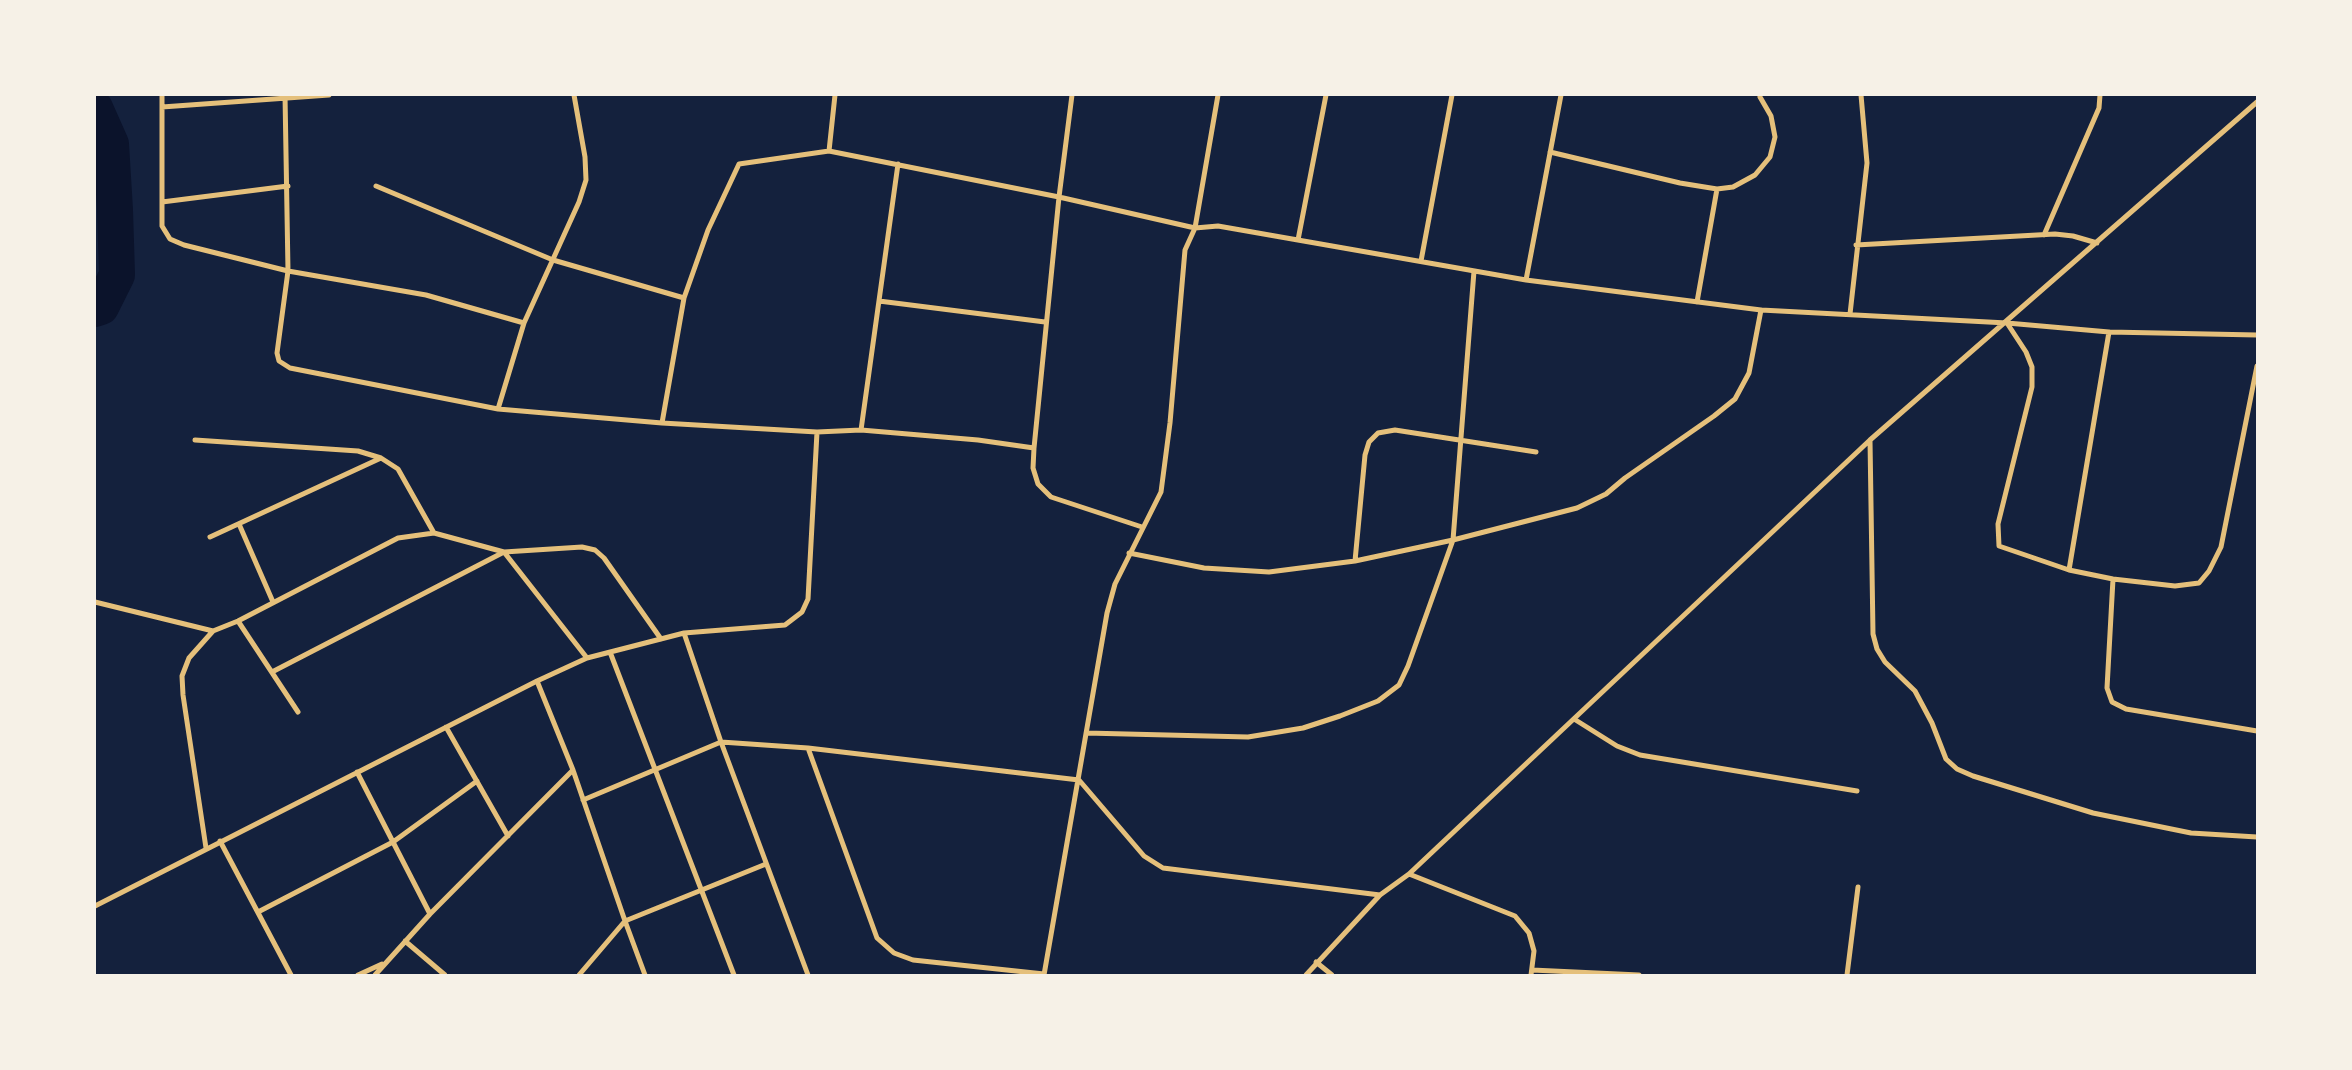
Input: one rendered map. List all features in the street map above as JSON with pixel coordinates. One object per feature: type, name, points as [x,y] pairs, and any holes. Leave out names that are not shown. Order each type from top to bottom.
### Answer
[{"type":"street","points":[[162,95],[162,226],[170,239],[184,245],[288,270],[426,295],[524,323]]},
{"type":"street","points":[[162,107],[329,95]]},
{"type":"street","points":[[498,409],[524,323],[579,202],[586,180],[585,157],[574,95]]},
{"type":"street","points":[[829,151],[835,95]]},
{"type":"street","points":[[1072,95],[1059,197],[1033,468],[1038,484],[1051,497],[1142,527]]},
{"type":"street","points":[[808,748],[877,938],[894,953],[914,960],[1044,975],[1107,613],[1115,584],[1161,492],[1168,448],[1185,250],[1195,228],[1218,95]]},
{"type":"street","points":[[1298,240],[1326,95]]},
{"type":"street","points":[[1421,261],[1452,95]]},
{"type":"street","points":[[1526,280],[1561,95]]},
{"type":"street","points":[[1850,314],[1856,245],[1864,202],[1867,163],[1861,95]]},
{"type":"street","points":[[2044,235],[2099,108],[2100,95]]},
{"type":"street","points":[[285,97],[288,270],[277,352],[279,362],[290,368],[498,409],[662,423],[817,432],[861,430],[978,440],[1034,448]]},
{"type":"street","points":[[1550,152],[1680,183],[1717,189],[1733,187],[1755,175],[1770,157],[1775,137],[1771,116],[1760,97]]},
{"type":"street","points":[[1306,975],[1380,895],[1409,874],[1870,440],[2007,323],[2257,102]]},
{"type":"street","points":[[662,423],[684,298],[708,230],[739,164],[829,151],[1059,197],[1195,228],[1218,226],[1526,280],[1760,310],[2007,323],[2109,332],[2257,335]]},
{"type":"street","points":[[861,430],[898,164]]},
{"type":"street","points":[[162,202],[288,186]]},
{"type":"street","points":[[376,186],[553,260],[684,298]]},
{"type":"street","points":[[1697,302],[1717,189]]},
{"type":"street","points":[[1856,245],[2044,235],[2073,236],[2097,243]]},
{"type":"street","points":[[1086,733],[1248,737],[1303,728],[1378,701],[1399,685],[1408,666],[1453,540],[1474,270]]},
{"type":"street","points":[[880,301],[1046,322]]},
{"type":"street","points":[[1129,553],[1204,568],[1268,572],[1355,561],[1453,540],[1577,508],[1606,494],[1625,478],[1714,416],[1735,399],[1749,373],[1760,310]]},
{"type":"street","points":[[2007,323],[2026,352],[2032,367],[2032,387],[1998,524],[2000,546],[2069,570],[2113,579],[2175,586],[2199,583],[2209,571],[2221,547],[2257,366]]},
{"type":"street","points":[[2069,570],[2109,332]]},
{"type":"street","points":[[1355,561],[1365,455],[1369,442],[1378,433],[1395,430],[1536,452]]},
{"type":"street","points":[[95,906],[356,772],[537,681],[587,658],[684,633],[785,625],[802,612],[808,599],[817,432]]},
{"type":"street","points":[[195,440],[358,451],[381,458],[398,469],[434,533]]},
{"type":"street","points":[[1870,440],[1873,634],[1877,649],[1885,662],[1915,691],[1932,723],[1946,759],[1958,769],[1973,776],[2093,813],[2191,833],[2257,837]]},
{"type":"street","points":[[210,537],[381,458]]},
{"type":"street","points":[[239,524],[274,602]]},
{"type":"street","points":[[206,848],[182,676],[189,658],[213,631],[238,621],[398,538],[434,533],[504,552],[582,547],[595,550],[604,558],[661,639]]},
{"type":"street","points":[[504,552],[587,658]]},
{"type":"street","points":[[272,672],[504,552]]},
{"type":"street","points":[[2113,579],[2107,688],[2112,702],[2126,709],[2257,732]]},
{"type":"street","points":[[95,602],[213,631]]},
{"type":"street","points":[[238,621],[298,712]]},
{"type":"street","points":[[684,633],[721,742],[806,975]]},
{"type":"street","points":[[610,652],[734,975]]},
{"type":"street","points":[[537,681],[573,770],[645,975]]},
{"type":"street","points":[[1574,719],[1617,746],[1640,755],[1857,791]]},
{"type":"street","points":[[446,727],[508,836]]},
{"type":"street","points":[[583,800],[721,742],[808,748],[1079,780],[1144,856],[1164,868],[1380,895]]},
{"type":"street","points":[[375,975],[430,914],[573,770]]},
{"type":"street","points":[[356,772],[430,914]]},
{"type":"street","points":[[258,912],[393,842],[477,781]]},
{"type":"street","points":[[220,841],[291,975]]},
{"type":"street","points":[[579,975],[625,921],[766,864]]},
{"type":"street","points":[[1409,874],[1515,916],[1529,932],[1534,951],[1532,973],[1639,975]]},
{"type":"street","points":[[1847,975],[1858,887]]},
{"type":"street","points":[[405,941],[444,975]]},
{"type":"street","points":[[1316,962],[1332,975]]},
{"type":"street","points":[[358,975],[384,963]]},
{"type":"waterway","points":[[95,108],[111,144],[117,275],[101,307],[95,309]]}]
